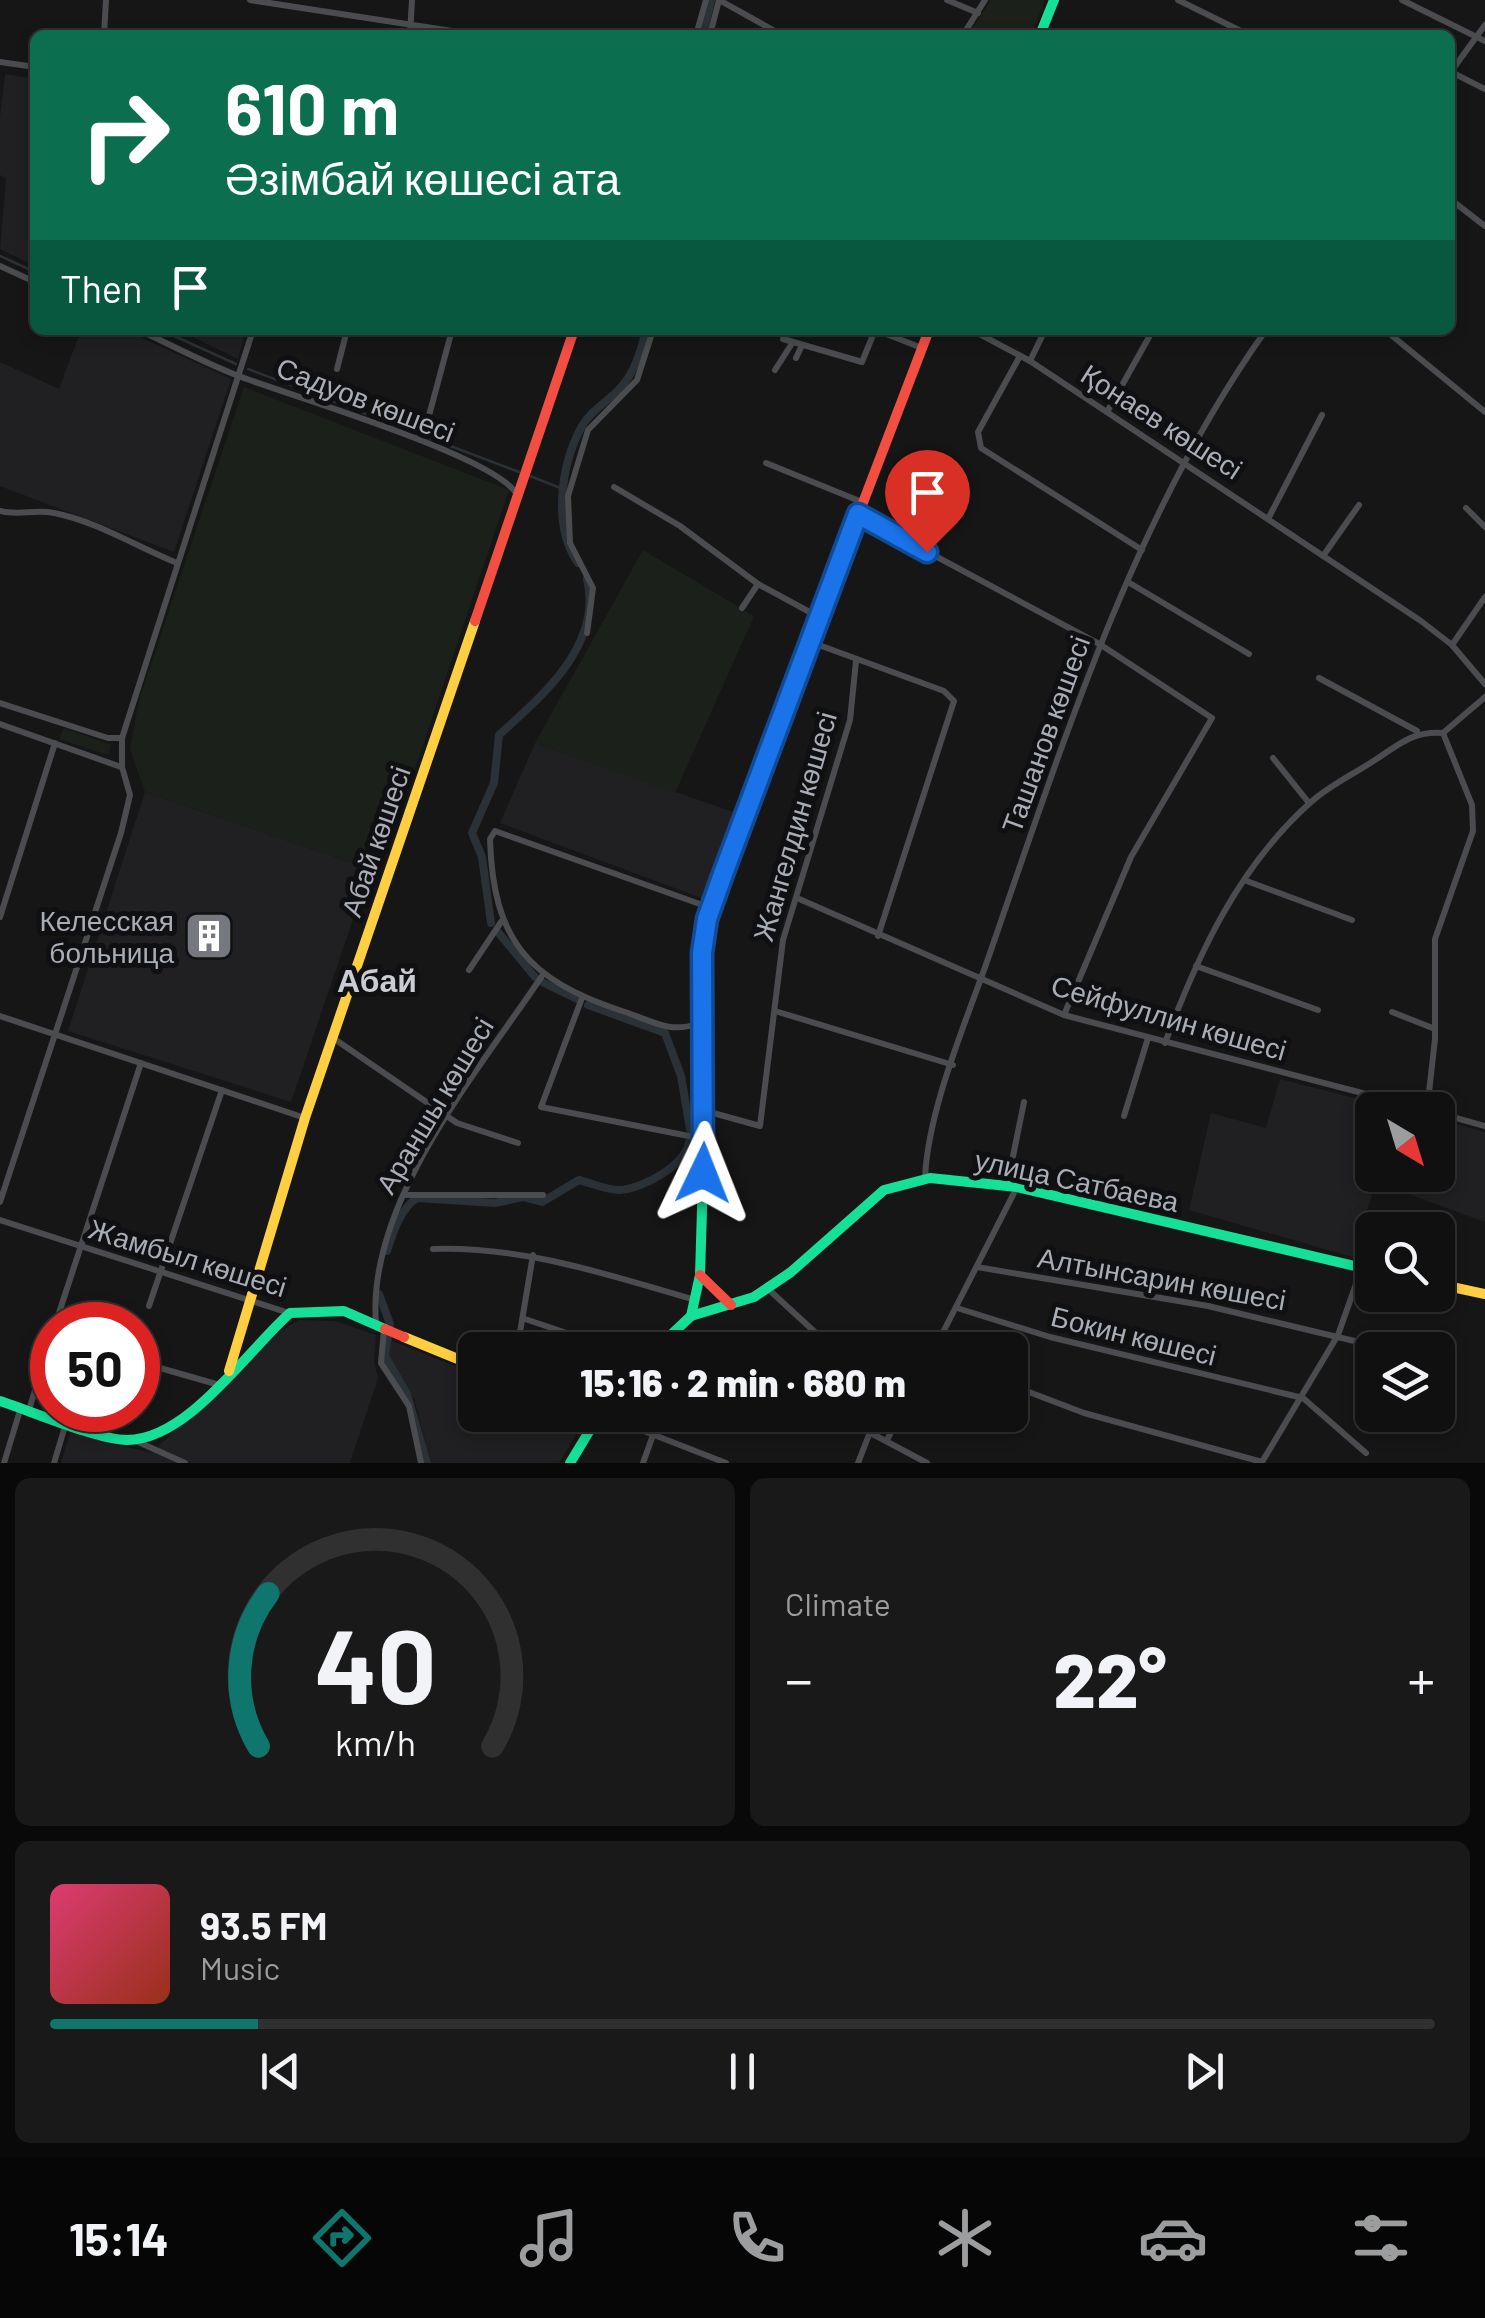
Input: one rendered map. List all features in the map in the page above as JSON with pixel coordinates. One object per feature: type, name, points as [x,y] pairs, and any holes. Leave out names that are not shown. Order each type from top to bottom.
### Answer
[{"type":"street","points":[[104,30],[106,0]]},
{"type":"street","points":[[250,0],[444,30]]},
{"type":"street","points":[[410,30],[412,0]]},
{"type":"street","points":[[697,30],[706,0]]},
{"type":"street","points":[[711,30],[719,0],[773,30]]},
{"type":"street","points":[[947,0],[978,13]]},
{"type":"street","points":[[966,30],[985,0]]},
{"type":"street","points":[[1042,30],[1054,0]]},
{"type":"street","points":[[1178,0],[1240,30]]},
{"type":"street","points":[[1402,0],[1485,41]]},
{"type":"street","points":[[1455,65],[1485,25]]},
{"type":"street","points":[[0,62],[30,67]]},
{"type":"street","points":[[1455,74],[1485,89]]},
{"type":"street","points":[[1455,203],[1485,226]]},
{"type":"street","points":[[0,266],[30,280]]},
{"type":"street","name":"Садуов көшесі","points":[[150,335],[238,376],[455,456],[506,481],[516,494]]},
{"type":"street","points":[[0,1202],[129,803],[129,782],[122,767],[122,738],[251,335]]},
{"type":"street","points":[[337,369],[346,335]]},
{"type":"street","points":[[426,422],[451,335]]},
{"type":"street","name":"Абай көшесі","points":[[229,1371],[304,1118],[572,335]]},
{"type":"street","points":[[587,633],[594,588],[570,543],[568,496],[588,430],[637,380],[651,335]]},
{"type":"street","points":[[783,340],[862,362],[873,335]]},
{"type":"street","points":[[888,335],[922,348]]},
{"type":"street","points":[[673,1332],[691,1316],[700,1275],[705,1111],[702,953],[711,908],[808,640],[927,335]]},
{"type":"street","name":"Қонаев көшесі","points":[[981,335],[1030,361],[1188,464],[1452,645],[1485,684]]},
{"type":"street","points":[[1030,361],[1043,335]]},
{"type":"street","points":[[1107,412],[1150,335]]},
{"type":"street","name":"Ташанов көшесі","points":[[925,1178],[927,1149],[981,979],[1101,645],[1142,550],[1263,335]]},
{"type":"street","points":[[1391,335],[1485,412]]},
{"type":"street","points":[[775,370],[782,353],[792,344]]},
{"type":"street","points":[[796,358],[802,344]]},
{"type":"street","points":[[1020,356],[978,432],[981,448],[1142,550]]},
{"type":"street","points":[[1268,519],[1322,415]]},
{"type":"street","points":[[766,464],[862,502]]},
{"type":"street","points":[[614,487],[680,526],[758,584],[818,616]]},
{"type":"street","points":[[1323,556],[1359,505]]},
{"type":"street","points":[[1466,508],[1485,527]]},
{"type":"street","points":[[0,510],[13,514],[48,512],[73,518],[177,564]]},
{"type":"street","points":[[858,514],[1101,645],[1212,718],[1131,857],[1064,1015]]},
{"type":"street","points":[[1128,582],[1250,654]]},
{"type":"street","points":[[742,608],[758,584]]},
{"type":"street","points":[[1452,645],[1485,597]]},
{"type":"street","points":[[808,640],[944,691],[954,701],[878,936]]},
{"type":"street","name":"Жангелдин көшесі","points":[[705,1111],[760,1126],[783,940],[850,720],[856,661]]},
{"type":"street","points":[[1319,678],[1417,731],[1443,733],[1485,697]]},
{"type":"street","points":[[0,704],[108,738],[122,738]]},
{"type":"street","points":[[0,724],[106,758],[122,767]]},
{"type":"street","points":[[1165,1042],[1196,966],[1244,880],[1309,804],[1417,731]]},
{"type":"street","points":[[1429,1092],[1436,1029],[1434,939],[1473,832],[1472,805],[1443,733]]},
{"type":"street","points":[[0,917],[55,743]]},
{"type":"street","points":[[106,758],[120,748]]},
{"type":"street","points":[[1273,758],[1309,804]]},
{"type":"street","points":[[702,1023],[672,1031],[582,998],[542,976],[501,922],[490,848],[495,831],[711,908]]},
{"type":"street","points":[[1244,880],[1352,920]]},
{"type":"street","name":"Сейфуллин көшесі","points":[[797,898],[1064,1015],[1358,1092]]},
{"type":"street","points":[[469,970],[501,922]]},
{"type":"street","points":[[1196,966],[1318,1010]]},
{"type":"street","name":"Араншы көшесі","points":[[421,1463],[409,1406],[381,1363],[376,1266],[394,1216],[449,1114],[542,976]]},
{"type":"street","points":[[582,998],[541,1107],[704,1139]]},
{"type":"street","points":[[775,1011],[953,1064]]},
{"type":"street","points":[[1392,1012],[1436,1029]]},
{"type":"street","points":[[0,1016],[304,1118]]},
{"type":"street","points":[[332,1037],[467,1128],[518,1143]]},
{"type":"street","points":[[1124,1116],[1148,1038]]},
{"type":"street","points":[[62,1302],[141,1063]]},
{"type":"street","points":[[151,1302],[222,1090]]},
{"type":"street","points":[[279,1110],[282,1100]]},
{"type":"street","points":[[943,1332],[977,1268],[1012,1186],[1024,1102]]},
{"type":"street","points":[[1455,1118],[1485,1126]]},
{"type":"street","name":"улица Сатбаева","points":[[691,1316],[731,1305],[767,1288],[805,1263],[876,1196],[896,1185],[925,1178],[1012,1186],[1238,1233],[1355,1265]]},
{"type":"street","points":[[406,1195],[489,1199],[544,1196]]},
{"type":"street","name":"Жамбыл көшесі","points":[[0,1220],[251,1303],[290,1313],[344,1311],[458,1359]]},
{"type":"street","points":[[433,1250],[482,1248],[533,1255],[696,1300]]},
{"type":"street","points":[[522,1332],[533,1255]]},
{"type":"street","name":"Алтынсарин көшесі","points":[[977,1268],[1166,1298],[1355,1340]]},
{"type":"street","points":[[700,1275],[731,1305]]},
{"type":"street","points":[[767,1288],[815,1332]]},
{"type":"street","points":[[1455,1288],[1485,1294]]},
{"type":"street","points":[[1028,1392],[1084,1413],[1262,1462],[1303,1398],[1355,1298]]},
{"type":"street","name":"Бокин көшесі","points":[[956,1308],[1050,1337],[1303,1398]]},
{"type":"street","points":[[134,1441],[170,1428],[290,1313]]},
{"type":"street","points":[[525,1319],[564,1332]]},
{"type":"street","points":[[160,1368],[216,1384]]},
{"type":"street","points":[[4,1463],[30,1395]]},
{"type":"street","points":[[1303,1398],[1366,1453]]},
{"type":"street","points":[[0,1401],[30,1411]]},
{"type":"street","points":[[54,1463],[69,1432]]},
{"type":"street","points":[[99,1432],[134,1441],[185,1463]]},
{"type":"street","points":[[570,1463],[590,1432]]},
{"type":"street","points":[[643,1432],[726,1463]]},
{"type":"street","points":[[858,1463],[870,1432],[927,1463]]},
{"type":"street","points":[[887,1440],[891,1432]]},
{"type":"street","points":[[643,1463],[653,1436]]},
{"type":"shaded area","points":[[991,0],[1045,0],[1033,30],[971,30]]},
{"type":"shaded area","points":[[5,74],[30,78],[30,264],[0,249],[6,178],[0,175]]},
{"type":"shaded area","points":[[79,335],[136,335],[231,379],[174,552],[0,486],[0,362],[59,389]]},
{"type":"shaded area","points":[[188,335],[245,335],[238,359]]},
{"type":"shaded area","points":[[244,387],[509,490],[403,804],[393,801],[370,869],[145,792],[130,749],[139,700]]},
{"type":"shaded area","points":[[643,550],[754,616],[675,793],[535,743]]},
{"type":"shaded area","points":[[64,728],[111,745],[108,755],[59,739]]},
{"type":"shaded area","points":[[535,743],[739,814],[704,899],[500,823]]},
{"type":"shaded area","points":[[145,792],[370,869],[291,1102],[68,1031]]},
{"type":"shaded area","points":[[1280,1079],[1355,1098],[1355,1192],[1373,1192],[1366,1212],[1355,1212],[1352,1257],[1189,1210],[1211,1113],[1266,1128]]},
{"type":"shaded area","points":[[1455,1124],[1485,1132],[1485,1222],[1403,1192],[1455,1192]]},
{"type":"shaded area","points":[[299,1320],[335,1321],[376,1335],[374,1361],[378,1378],[350,1463],[61,1463],[70,1433],[151,1453],[276,1334]]},
{"type":"shaded area","points":[[390,1340],[458,1367],[458,1432],[578,1432],[559,1463],[431,1463],[414,1399],[388,1357]]},
{"type":"waterway","points":[[704,30],[711,0]]},
{"type":"waterway","points":[[0,256],[30,270]]},
{"type":"waterway","points":[[172,335],[236,364]]},
{"type":"waterway","points":[[578,563],[570,548],[562,513],[569,458],[586,420],[630,375],[645,335]]},
{"type":"waterway","points":[[248,369],[519,472]]},
{"type":"waterway","points":[[530,476],[563,489]]},
{"type":"waterway","points":[[491,923],[482,857],[472,833],[494,783],[499,735],[550,686],[578,647],[590,603],[587,579]]},
{"type":"waterway","points":[[498,932],[535,977]]},
{"type":"waterway","points":[[544,983],[577,999]]},
{"type":"waterway","points":[[588,1005],[665,1033],[681,1076],[690,1129]]},
{"type":"waterway","points":[[387,1251],[402,1215],[417,1198],[495,1203],[523,1197],[542,1202],[579,1180],[609,1189],[628,1189],[671,1167],[689,1142]]},
{"type":"waterway","points":[[379,1294],[390,1324],[385,1356],[407,1394],[427,1463]]},
{"type":"traffic: fast","points":[[1042,30],[1054,0]]},
{"type":"traffic: fast","points":[[674,1332],[691,1316],[700,1275],[705,1111],[702,953],[707,919],[778,725]]},
{"type":"traffic: fast","points":[[691,1316],[754,1297],[791,1272],[884,1190],[930,1178],[1017,1187],[1355,1266]]},
{"type":"traffic: fast","points":[[0,1401],[114,1439],[150,1436],[194,1410],[290,1313],[344,1311],[385,1329]]},
{"type":"traffic: fast","points":[[570,1463],[589,1432]]},
{"type":"traffic: slow","points":[[229,1371],[305,1118],[475,621]]},
{"type":"traffic: slow","points":[[1455,1288],[1485,1294]]},
{"type":"traffic: slow","points":[[404,1337],[458,1359]]},
{"type":"traffic: jam","points":[[475,621],[572,335]]},
{"type":"traffic: jam","points":[[778,725],[927,335]]},
{"type":"traffic: jam","points":[[700,1275],[731,1305]]},
{"type":"traffic: jam","points":[[385,1329],[404,1337]]},
{"type":"place","name":"Келесская больница","points":[[209,936]]},
{"type":"district","name":"Абай","points":[[377,979]]},
{"type":"route","points":[[703,1173],[702,953],[704,930],[723,874],[858,514],[927,552]]}]
